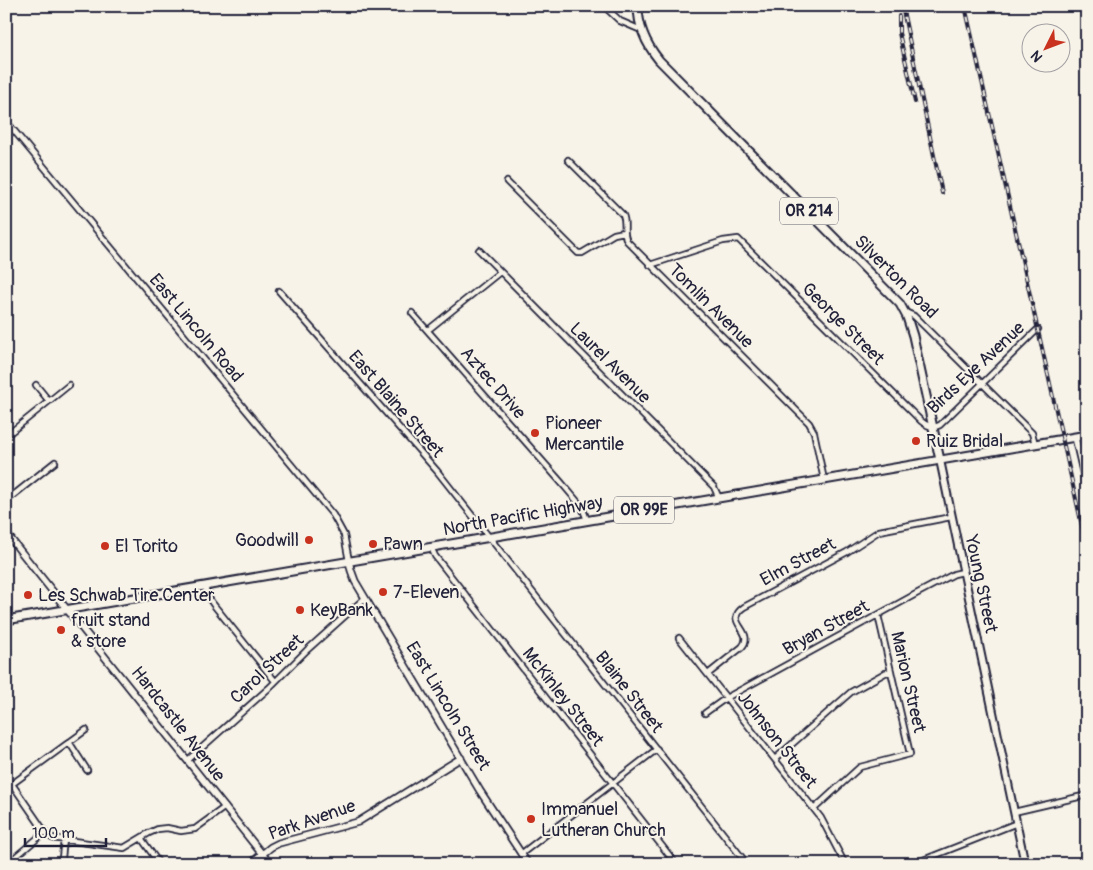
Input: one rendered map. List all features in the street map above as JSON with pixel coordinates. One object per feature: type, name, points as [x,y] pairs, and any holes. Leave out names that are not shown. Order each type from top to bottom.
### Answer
[{"type":"main road","name":"OR 214","points":[[638,6],[641,30]]},
{"type":"main road","name":"Silverton Road","points":[[641,30],[654,53],[894,297],[905,312]]},
{"type":"main road","name":"Young Street","points":[[905,312],[913,336],[940,460],[1025,864]]},
{"type":"main road","name":"OR 99E","points":[[1075,437],[1087,435]]},
{"type":"main road","name":"North Pacific Highway","points":[[6,620],[1075,437]]},
{"type":"street","points":[[604,6],[620,21],[641,30]]},
{"type":"street","name":"East Lincoln Road","points":[[6,121],[339,523],[344,534],[349,561]]},
{"type":"street","name":"Tomlin Avenue","points":[[568,160],[622,213],[625,220],[624,232],[627,241],[809,423],[814,432],[824,480]]},
{"type":"street","points":[[507,182],[578,253],[582,253],[614,234],[624,232]]},
{"type":"street","name":"George Street","points":[[650,265],[736,238],[921,421],[927,426],[932,427]]},
{"type":"street","name":"Laurel Avenue","points":[[479,250],[714,487],[719,498]]},
{"type":"street","points":[[428,330],[500,272]]},
{"type":"street","name":"East Blaine Street","points":[[279,292],[437,471],[490,537]]},
{"type":"street","name":"Silverton Road","points":[[905,312],[914,316],[1032,433],[1036,444]]},
{"type":"street","name":"Aztec Drive","points":[[412,313],[566,488],[582,507],[587,520]]},
{"type":"street","name":"Birds Eye Avenue","points":[[932,427],[940,425],[1038,329]]},
{"type":"street","points":[[36,385],[49,401]]},
{"type":"street","points":[[6,436],[69,385]]},
{"type":"street","points":[[1075,437],[1087,489]]},
{"type":"street","points":[[6,502],[55,462]]},
{"type":"street","name":"Elm Street","points":[[708,674],[746,642],[746,637],[736,618],[738,611],[744,607],[847,552],[880,531],[951,517]]},
{"type":"street","name":"Hardcastle Avenue","points":[[6,533],[270,864]]},
{"type":"street","name":"Blaine Street","points":[[490,537],[747,864]]},
{"type":"street","name":"McKinley Street","points":[[431,547],[436,556],[676,864]]},
{"type":"street","name":"East Lincoln Street","points":[[349,561],[352,573],[365,598],[461,758],[528,864]]},
{"type":"street","name":"Bryan Street","points":[[705,713],[726,698],[954,574],[963,572]]},
{"type":"street","points":[[205,586],[208,598],[275,681]]},
{"type":"street","name":"Carol Street","points":[[188,760],[365,598]]},
{"type":"street","name":"Marion Street","points":[[814,809],[860,767],[910,754],[878,615]]},
{"type":"street","name":"Johnson Street","points":[[678,638],[814,809],[827,828],[845,864]]},
{"type":"street","points":[[775,760],[854,690],[891,671]]},
{"type":"street","points":[[86,730],[12,784],[49,837],[124,848],[153,830],[163,828],[181,831],[196,829],[226,807]]},
{"type":"street","points":[[68,742],[87,770]]},
{"type":"street","points":[[521,854],[657,749]]},
{"type":"street","name":"Park Avenue","points":[[250,864],[271,847],[282,842],[358,822],[461,758]]},
{"type":"street","points":[[1014,812],[1087,795]]},
{"type":"street","points":[[913,864],[1017,823]]},
{"type":"street","points":[[7,864],[45,832]]},
{"type":"street","points":[[141,838],[158,862]]},
{"type":"street","points":[[62,858],[64,840]]},
{"type":"railway","points":[[902,6],[942,193]]},
{"type":"railway","points":[[965,6],[1087,548]]},
{"type":"railway","points":[[899,16],[899,33],[915,102]]},
{"type":"place","name":"Pioneer Mercantile","points":[[535,433]]},
{"type":"place","name":"Ruiz Bridal","points":[[916,441]]},
{"type":"place","name":"Goodwill","points":[[309,540]]},
{"type":"place","name":"Pawn","points":[[373,544]]},
{"type":"place","name":"El Torito","points":[[105,546]]},
{"type":"place","name":"7-Eleven","points":[[383,592]]},
{"type":"place","name":"Les Schwab Tire Center","points":[[28,595]]},
{"type":"place","name":"KeyBank","points":[[300,610]]},
{"type":"place","name":"fruit stand & store","points":[[61,630]]},
{"type":"place","name":"Immanuel Lutheran Church","points":[[531,819]]}]
